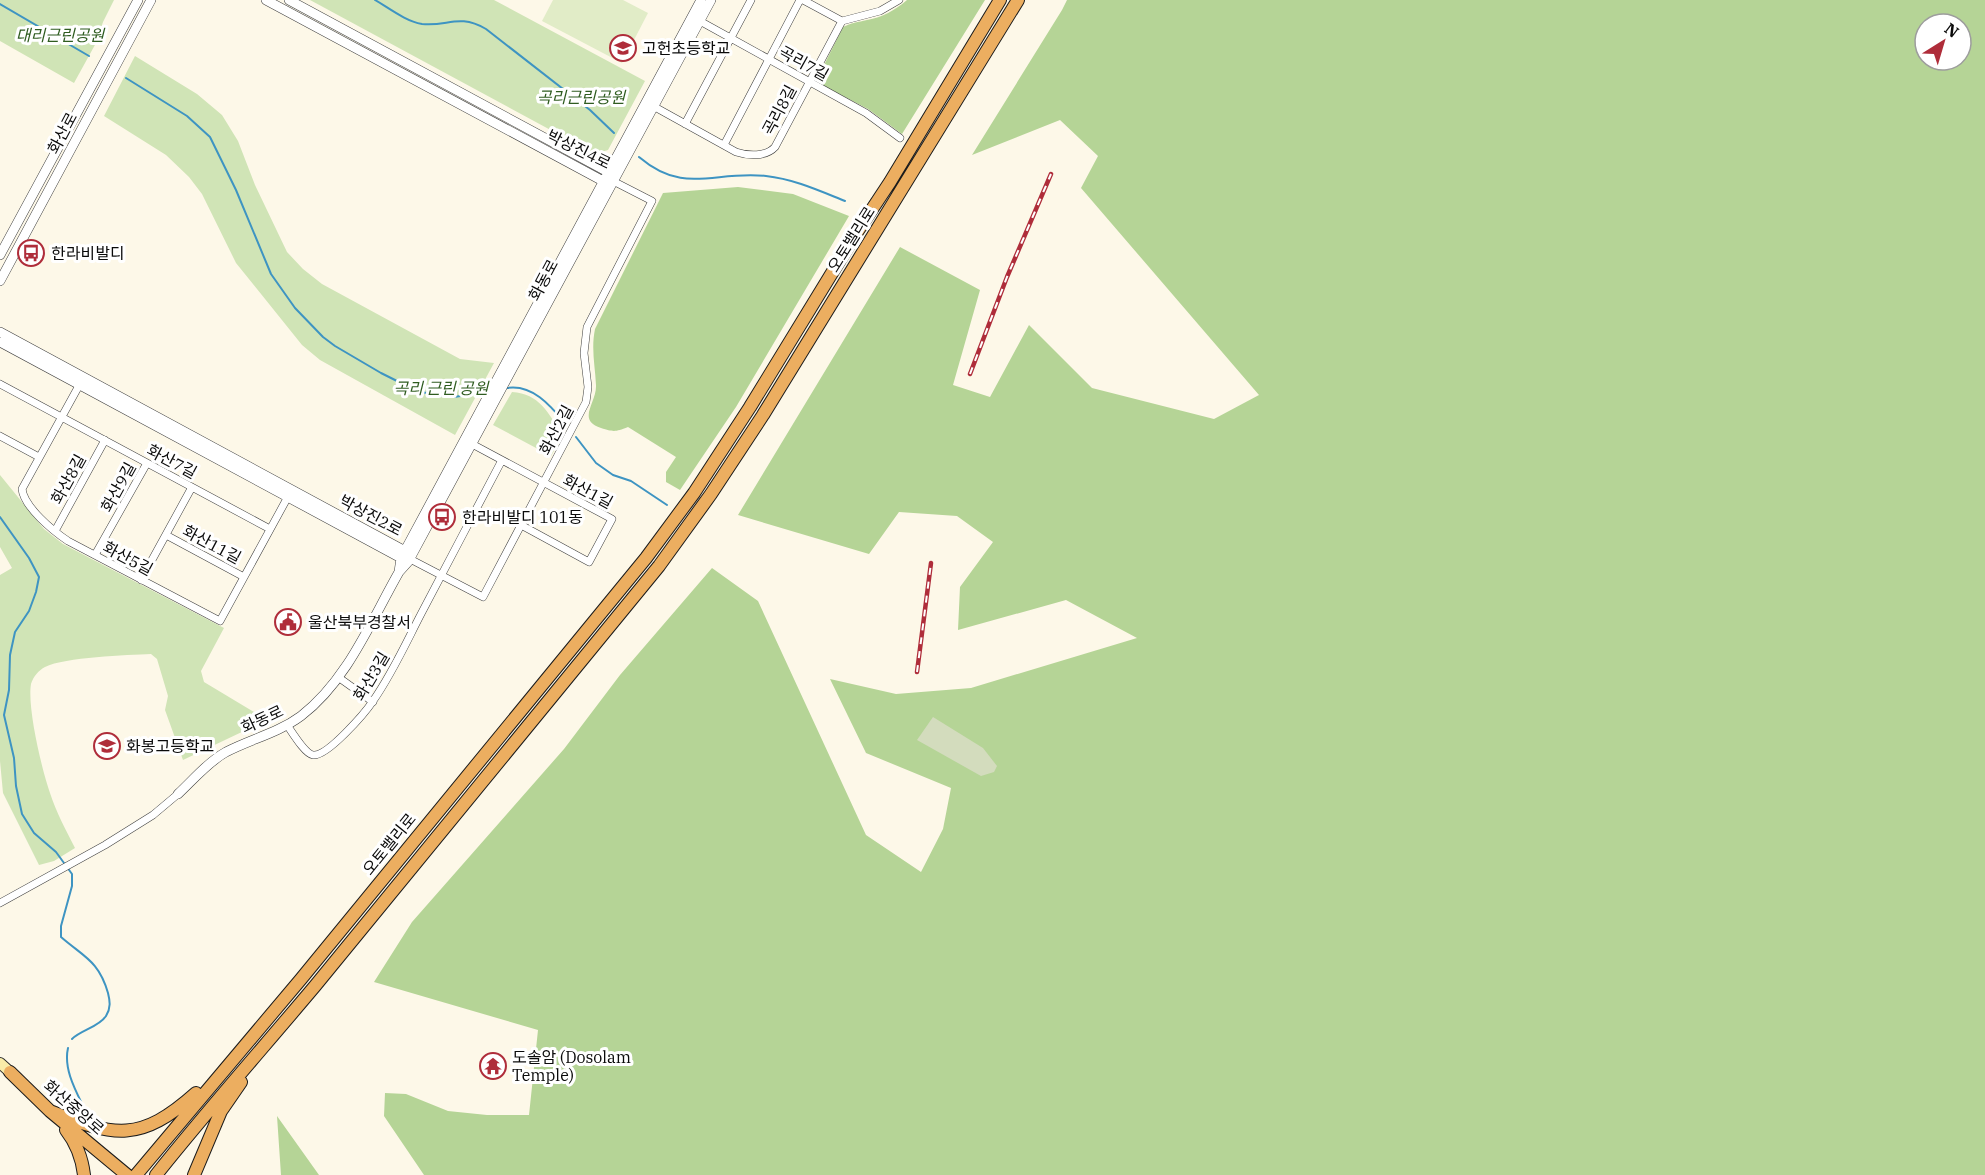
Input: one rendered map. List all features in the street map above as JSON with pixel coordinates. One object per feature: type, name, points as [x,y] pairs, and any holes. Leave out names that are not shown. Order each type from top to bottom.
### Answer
[{"type":"highway","name":"오토밸리로","points":[[139,1171],[301,979],[666,532],[750,408],[1000,0]]},
{"type":"highway","name":"오토밸리로","points":[[156,1175],[224,1091],[315,986],[682,535],[763,416],[1018,0]]},
{"type":"highway","points":[[194,1175],[221,1111],[267,1044]]},
{"type":"highway","points":[[50,1110],[91,1127],[111,1131],[128,1131],[144,1127],[169,1116],[229,1064]]},
{"type":"highway","name":"화산중앙로","points":[[10,1072],[50,1110],[127,1175]]},
{"type":"highway","points":[[50,1110],[74,1140],[84,1175]]},
{"type":"main road","name":"화산중앙로","points":[[0,1063],[10,1072]]},
{"type":"street","name":"화산로","points":[[0,255],[138,0]]},
{"type":"street","name":"화산로","points":[[0,281],[151,0]]},
{"type":"street","name":"박상진4로","points":[[266,0],[608,178]]},
{"type":"street","name":"박상진4로","points":[[289,0],[608,178]]},
{"type":"street","name":"화동로","points":[[608,178],[653,106],[696,19],[701,0]]},
{"type":"street","name":"화동로","points":[[0,903],[62,870],[153,815],[225,752],[287,725],[301,716],[338,677],[399,572],[405,556],[608,178],[696,19],[711,0]]},
{"type":"street","points":[[685,124],[751,0]]},
{"type":"street","points":[[724,146],[802,0],[842,21],[880,11],[899,0]]},
{"type":"street","name":"곡리7길","points":[[696,19],[866,113],[900,138]]},
{"type":"street","name":"곡리8길","points":[[653,106],[740,154],[770,152],[775,147],[842,21]]},
{"type":"street","name":"화산2길","points":[[405,556],[483,597],[586,402],[588,387],[584,353],[587,327],[652,201],[608,178]]},
{"type":"street","name":"박상진2로","points":[[0,332],[82,381],[405,556]]},
{"type":"street","name":"박상진2로","points":[[0,342],[82,381]]},
{"type":"street","name":"화산5길","points":[[82,381],[22,489],[27,502],[68,541],[220,621],[290,494]]},
{"type":"street","name":"화산7길","points":[[0,384],[270,529]]},
{"type":"street","name":"화동로","points":[[405,556],[472,444],[491,399]]},
{"type":"street","points":[[0,436],[39,457]]},
{"type":"street","name":"화산8길","points":[[55,531],[105,440]]},
{"type":"street","name":"화산1길","points":[[472,444],[612,519],[590,562],[521,525]]},
{"type":"street","name":"화산3길","points":[[287,725],[307,753],[319,754],[347,732],[373,702],[502,460]]},
{"type":"street","name":"화산9길","points":[[95,555],[147,463]]},
{"type":"street","points":[[141,580],[192,487]]},
{"type":"street","name":"화산11길","points":[[166,535],[244,577]]},
{"type":"street","points":[[338,677],[373,702]]},
{"type":"green space","name":"대리근린공원","points":[[0,0],[114,0],[96,43],[74,83],[0,41]]},
{"type":"green space","name":"곡리근린공원","points":[[310,0],[494,0],[645,81],[608,150],[595,154]]},
{"type":"green space","points":[[553,0],[623,0],[648,13],[622,63],[542,21]]},
{"type":"green space","points":[[907,0],[985,0],[902,134],[868,109],[820,84],[818,77],[843,27],[883,15]]},
{"type":"green space","points":[[1067,0],[1985,0],[1985,1175],[424,1175],[384,1116],[385,1093],[406,1094],[448,1111],[487,1115],[529,1115],[538,1030],[374,982],[412,922],[564,749],[620,675],[712,568],[758,601],[866,835],[921,872],[943,829],[951,788],[866,753],[830,679],[896,694],[971,688],[1137,638],[1066,600],[958,630],[960,587],[993,542],[957,516],[899,512],[869,554],[738,515],[900,247],[980,290],[953,385],[990,397],[1029,325],[1092,388],[1214,419],[1259,395],[1081,188],[1098,156],[1060,120],[972,155]]},
{"type":"green space","name":"곡리 근린 공원","points":[[135,56],[197,94],[222,115],[238,141],[255,185],[287,252],[303,269],[322,284],[460,359],[494,363],[455,435],[320,360],[302,345],[236,263],[202,194],[189,177],[166,155],[104,116]]},
{"type":"green space","points":[[738,187],[793,194],[849,216],[736,407],[680,490],[666,482],[666,472],[676,457],[628,427],[612,431],[594,425],[590,420],[596,385],[593,350],[595,329],[663,193]]},
{"type":"green space","points":[[512,392],[522,393],[536,400],[547,411],[561,432],[562,437],[551,456],[493,425]]},
{"type":"green space","points":[[0,475],[44,529],[63,544],[224,628],[201,671],[204,682],[267,720],[183,760],[165,710],[168,696],[157,659],[151,654],[81,659],[43,668],[31,684],[33,723],[50,793],[75,848],[54,861],[39,865],[3,793],[0,761],[0,575],[12,568],[0,547]]},
{"type":"green space","points":[[933,717],[983,748],[997,766],[994,772],[981,776],[917,740]]},
{"type":"green space","points":[[277,1116],[319,1175],[281,1175]]},
{"type":"waterway","points":[[375,0],[403,17],[422,24],[460,21],[476,24],[486,29],[590,110],[614,133]]},
{"type":"waterway","points":[[0,4],[89,56]]},
{"type":"waterway","points":[[126,78],[187,116],[210,137],[236,190],[271,274],[295,308],[323,337],[381,373],[413,389],[454,397],[486,392]]},
{"type":"waterway","points":[[639,157],[671,176],[686,179],[766,176],[816,189],[845,201]]},
{"type":"waterway","points":[[507,388],[524,389],[540,397],[565,423]]},
{"type":"waterway","points":[[576,437],[596,463],[613,475],[631,481],[667,505]]},
{"type":"waterway","points":[[0,517],[29,558],[39,577],[29,611],[15,632],[10,655],[9,690],[4,715],[14,758],[16,786],[22,814],[34,833],[56,852],[72,874],[72,886],[61,926],[61,937],[95,966],[104,982],[110,1004],[103,1020],[72,1039]]},
{"type":"waterway","points":[[68,1048],[69,1073],[86,1112]]},
{"type":"railway","points":[[970,374],[1007,277],[1051,174]]},
{"type":"railway","points":[[917,672],[931,563]]},
{"type":"place","name":"고헌초등학교","points":[[623,48]]},
{"type":"place","name":"한라비발디","points":[[31,253]]},
{"type":"place","name":"한라비발디 101동","points":[[442,517]]},
{"type":"place","name":"울산북부경찰서","points":[[288,622]]},
{"type":"place","name":"화봉고등학교","points":[[107,746]]},
{"type":"place","name":"도솔암 (Dosolam Temple)","points":[[493,1066]]}]
